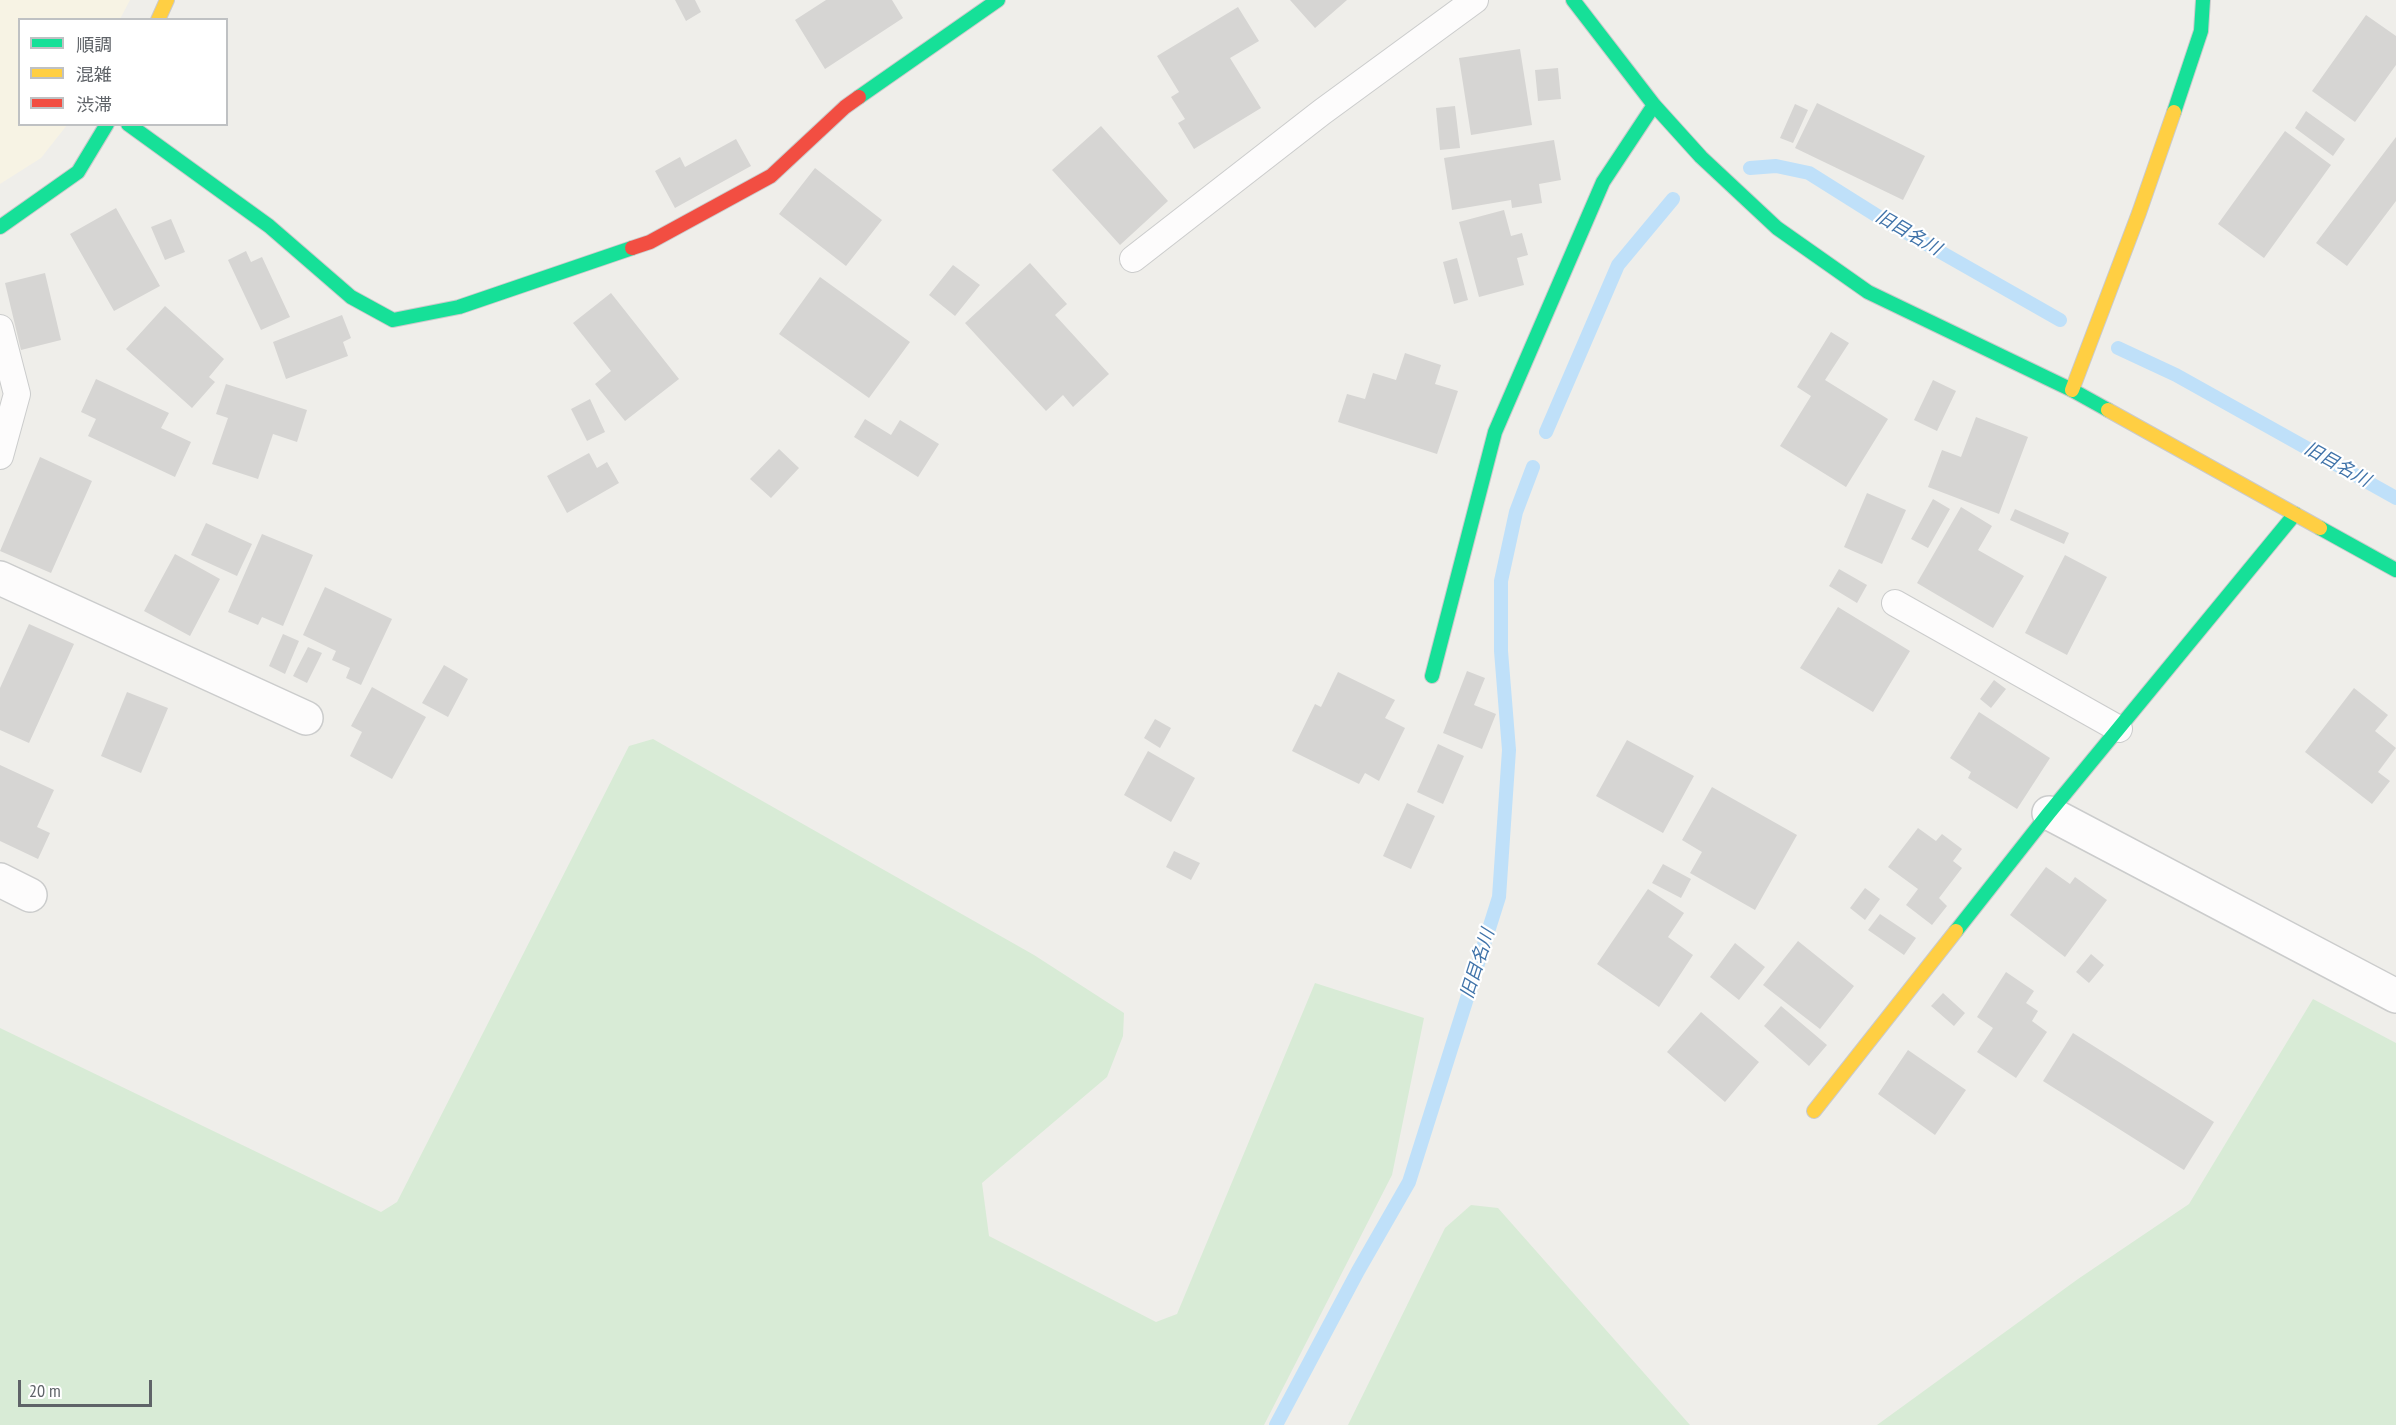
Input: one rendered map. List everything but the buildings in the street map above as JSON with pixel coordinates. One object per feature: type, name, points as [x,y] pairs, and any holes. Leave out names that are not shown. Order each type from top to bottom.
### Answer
[{"type":"street","points":[[159,18],[167,0]]},
{"type":"street","points":[[131,126],[269,226],[351,297],[393,320],[459,307],[650,242],[771,176],[845,107],[998,0]]},
{"type":"street","points":[[1573,0],[1654,105],[1701,158],[1777,228],[1868,292],[2072,390],[2396,570]]},
{"type":"street","points":[[2072,390],[2139,213],[2194,52],[2201,31],[2203,0]]},
{"type":"street","points":[[1432,676],[1495,432],[1603,182],[1654,105]]},
{"type":"street","points":[[0,227],[78,172],[106,126]]},
{"type":"street","points":[[1814,1111],[2049,813],[2295,514]]},
{"type":"street","points":[[0,578],[306,718]]},
{"type":"street","points":[[2049,813],[2396,996]]},
{"type":"street","points":[[0,880],[30,895]]},
{"type":"lane","points":[[1133,259],[1322,112],[1475,0]]},
{"type":"lane","points":[[0,328],[17,394],[0,456]]},
{"type":"lane","points":[[1895,603],[2119,729]]},
{"type":"shaded area","points":[[0,0],[130,0],[121,18],[18,18],[18,126],[66,126],[41,158],[0,184]]},
{"type":"green space","points":[[653,739],[1034,955],[1124,1013],[1123,1036],[1107,1077],[982,1183],[989,1236],[1156,1322],[1177,1314],[1315,983],[1424,1018],[1392,1175],[1264,1425],[0,1425],[0,1028],[381,1212],[397,1202],[629,746]]},
{"type":"green space","points":[[2313,999],[2396,1043],[2396,1425],[1877,1425],[2078,1279],[2189,1204]]},
{"type":"green space","points":[[1471,1205],[1498,1208],[1690,1425],[1348,1425],[1445,1228]]},
{"type":"waterway","name":"旧目名川","points":[[1750,168],[1776,166],[1809,173],[1879,217],[2060,320]]},
{"type":"waterway","name":"旧目名川","points":[[1546,432],[1618,265],[1673,199]]},
{"type":"waterway","name":"旧目名川","points":[[2118,348],[2176,375],[2396,498]]},
{"type":"waterway","name":"旧目名川","points":[[1276,1425],[1358,1271],[1409,1182],[1499,897],[1509,750],[1501,651],[1501,581],[1516,512],[1533,467]]},
{"type":"traffic: fast","points":[[859,97],[998,0]]},
{"type":"traffic: fast","points":[[1573,0],[1654,105],[1701,157],[1777,228],[1868,292],[2072,390],[2108,410]]},
{"type":"traffic: fast","points":[[2174,112],[2201,31],[2203,0]]},
{"type":"traffic: fast","points":[[1432,676],[1495,432],[1603,182],[1654,105]]},
{"type":"traffic: fast","points":[[0,227],[78,172],[106,126]]},
{"type":"traffic: fast","points":[[131,126],[269,226],[351,297],[393,320],[459,307],[632,248]]},
{"type":"traffic: fast","points":[[1956,931],[2049,813],[2295,514]]},
{"type":"traffic: fast","points":[[2320,528],[2396,570]]},
{"type":"traffic: slow","points":[[159,18],[167,0]]},
{"type":"traffic: slow","points":[[2072,390],[2139,213],[2174,112]]},
{"type":"traffic: slow","points":[[2108,410],[2320,528]]},
{"type":"traffic: slow","points":[[1814,1111],[1956,931]]},
{"type":"traffic: jam","points":[[632,248],[650,242],[771,176],[845,107],[859,97]]}]
